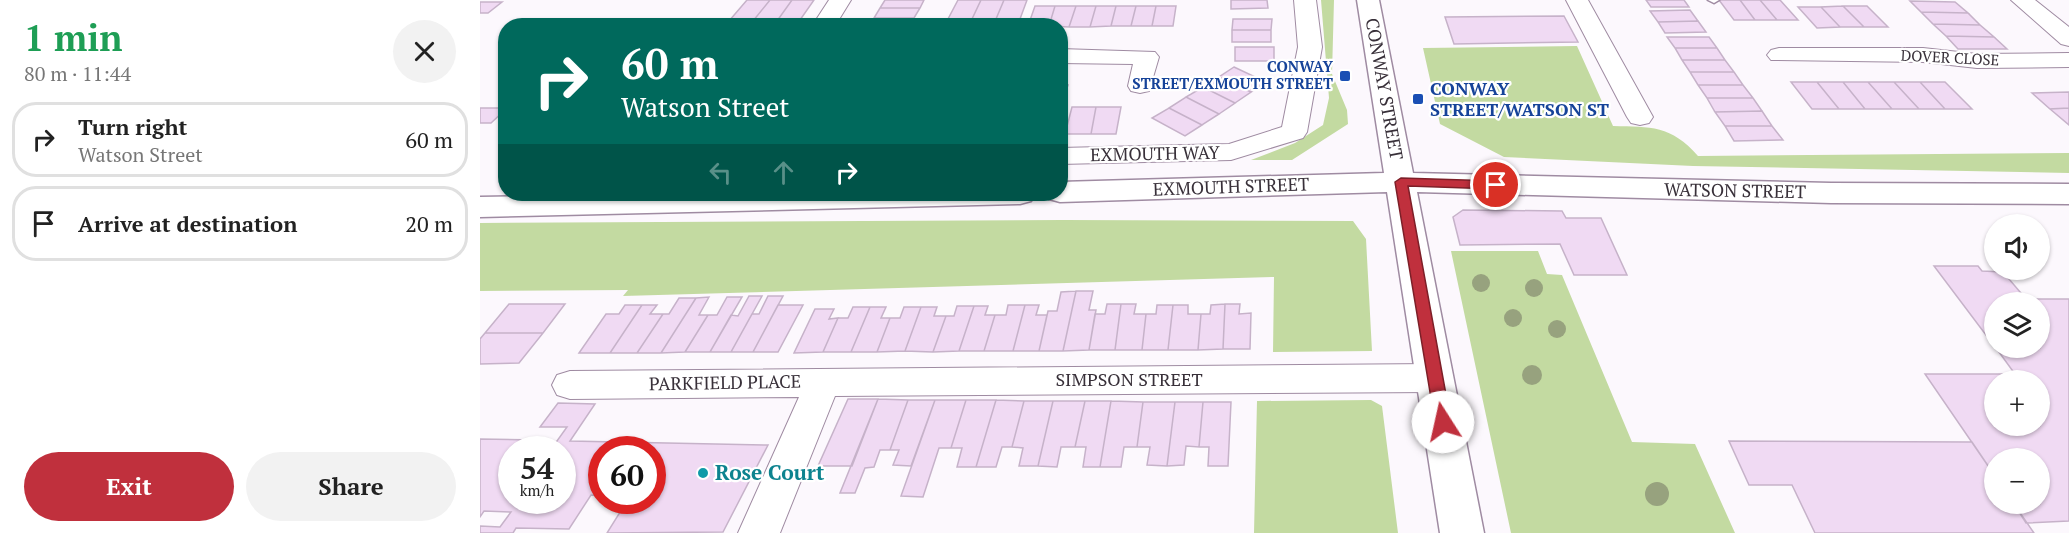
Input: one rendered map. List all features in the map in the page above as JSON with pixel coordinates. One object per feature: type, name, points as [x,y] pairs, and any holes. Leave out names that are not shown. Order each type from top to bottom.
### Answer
[{"type":"main road","name":"CONWAY STREET","points":[[1368,0],[1462,533]]},
{"type":"main road","name":"EXMOUTH STREET","points":[[1068,192],[1401,182]]},
{"type":"main road","name":"WATSON STREET","points":[[1401,182],[1831,193],[2069,194]]},
{"type":"main road","points":[[480,207],[556,201]]},
{"type":"street","points":[[828,18],[840,0]]},
{"type":"street","name":"EXMOUTH WAY","points":[[1068,156],[1231,152],[1294,132],[1310,47],[1305,0]]},
{"type":"street","points":[[1577,0],[1641,117]]},
{"type":"street","points":[[2022,0],[2069,39]]},
{"type":"street","points":[[1814,36],[1832,55]]},
{"type":"street","name":"DOVER CLOSE","points":[[1779,55],[1923,55],[1977,61],[2069,60]]},
{"type":"street","points":[[1068,56],[1147,57],[1140,86]]},
{"type":"street","name":"SIMPSON STREET","points":[[823,382],[1435,378]]},
{"type":"street","name":"PARKFIELD PLACE","points":[[570,385],[823,382],[759,533]]},
{"type":"green space","points":[[1321,0],[1334,0],[1332,74],[1347,110],[1348,124],[1292,160],[1251,160],[1295,143],[1323,125],[1329,98]]},
{"type":"green space","points":[[1577,46],[1613,126],[1649,128],[1669,133],[1679,138],[1698,156],[2069,153],[2069,173],[1693,166],[1504,157],[1440,124],[1423,48]]},
{"type":"green space","points":[[1353,221],[1366,239],[1372,351],[1273,352],[1274,277],[623,296],[628,290],[480,291],[480,223]]},
{"type":"green space","points":[[1451,251],[1538,251],[1547,274],[1562,275],[1632,442],[1695,444],[1735,533],[1511,533]]},
{"type":"green space","points":[[1371,400],[1382,406],[1398,533],[1254,533],[1257,401]]},
{"type":"building","points":[[747,0],[770,0],[755,18],[732,18]]},
{"type":"building","points":[[770,0],[792,0],[779,18],[755,18]]},
{"type":"building","points":[[792,0],[814,0],[801,18],[779,18]]},
{"type":"building","points":[[885,0],[924,0],[920,8],[880,8]]},
{"type":"building","points":[[958,0],[981,0],[972,18],[949,18]]},
{"type":"building","points":[[981,0],[1004,0],[996,18],[972,18]]},
{"type":"building","points":[[1004,0],[1027,0],[1020,18],[996,18]]},
{"type":"building","points":[[1231,0],[1267,0],[1268,8],[1231,9]]},
{"type":"building","points":[[1646,0],[1684,0],[1689,7],[1651,7]]},
{"type":"building","points":[[1719,0],[1740,0],[1755,20],[1734,20]]},
{"type":"building","points":[[1740,0],[1760,0],[1777,20],[1755,20]]},
{"type":"building","points":[[1760,0],[1780,0],[1798,20],[1777,20]]},
{"type":"building","points":[[1910,1],[1955,2],[1968,13],[1921,12]]},
{"type":"building","points":[[480,2],[502,2],[488,13],[480,13]]},
{"type":"building","points":[[1035,6],[1055,6],[1051,18],[1031,18]]},
{"type":"building","points":[[1055,6],[1076,6],[1069,27],[1068,18],[1051,18]]},
{"type":"building","points":[[1076,6],[1096,6],[1090,27],[1069,27]]},
{"type":"building","points":[[1096,6],[1116,6],[1111,26],[1090,27]]},
{"type":"building","points":[[1116,6],[1136,6],[1131,26],[1111,26]]},
{"type":"building","points":[[1136,6],[1156,6],[1152,26],[1131,26]]},
{"type":"building","points":[[1156,6],[1176,6],[1173,26],[1152,26]]},
{"type":"building","points":[[1843,6],[1867,6],[1888,27],[1864,27]]},
{"type":"building","points":[[1843,6],[1864,27],[1840,27],[1821,7]]},
{"type":"building","points":[[1798,7],[1821,7],[1840,27],[1817,28]]},
{"type":"building","points":[[880,8],[920,8],[914,18],[874,18]]},
{"type":"building","points":[[1690,10],[1698,21],[1658,22],[1650,11]]},
{"type":"building","points":[[1921,12],[1968,13],[1980,25],[1933,24]]},
{"type":"building","points":[[1564,16],[1578,42],[1454,44],[1445,17]]},
{"type":"building","points":[[1233,19],[1272,19],[1271,30],[1232,30]]},
{"type":"building","points":[[1698,21],[1706,32],[1665,33],[1658,22]]},
{"type":"building","points":[[1933,24],[1980,25],[1994,37],[1946,36]]},
{"type":"building","points":[[1232,30],[1271,30],[1271,42],[1232,42]]},
{"type":"building","points":[[1946,36],[1994,37],[2007,49],[1958,49]]},
{"type":"building","points":[[1667,37],[1709,37],[1717,48],[1675,48]]},
{"type":"building","points":[[1235,47],[1274,47],[1274,61],[1235,61]]},
{"type":"building","points":[[1675,48],[1717,48],[1725,60],[1682,60]]},
{"type":"building","points":[[1682,60],[1725,60],[1734,72],[1690,72]]},
{"type":"building","points":[[1234,67],[1266,82],[1251,92],[1219,77]]},
{"type":"building","points":[[1690,72],[1734,72],[1743,85],[1698,85]]},
{"type":"building","points":[[1219,77],[1251,92],[1235,103],[1203,87]]},
{"type":"building","points":[[1791,82],[1817,82],[1839,109],[1812,109]]},
{"type":"building","points":[[1817,82],[1843,82],[1865,109],[1839,109]]},
{"type":"building","points":[[1843,82],[1868,82],[1892,109],[1865,109]]},
{"type":"building","points":[[1868,82],[1894,82],[1919,109],[1892,109]]},
{"type":"building","points":[[1894,82],[1920,82],[1945,109],[1919,109]]},
{"type":"building","points":[[1920,82],[1945,82],[1972,109],[1945,109]]},
{"type":"building","points":[[1698,85],[1743,85],[1753,98],[1707,98]]},
{"type":"building","points":[[1203,87],[1235,103],[1219,114],[1186,97]]},
{"type":"building","points":[[2069,92],[2069,108],[2050,109],[2032,93]]},
{"type":"building","points":[[1186,97],[1219,114],[1202,125],[1169,108]]},
{"type":"building","points":[[1707,98],[1753,98],[1762,111],[1715,112]]},
{"type":"building","points":[[1072,107],[1096,107],[1091,134],[1068,134]]},
{"type":"building","points":[[1096,107],[1121,107],[1116,134],[1091,134]]},
{"type":"building","points":[[480,108],[498,108],[498,116],[491,123],[480,123]]},
{"type":"building","points":[[1169,108],[1202,125],[1185,136],[1152,118]]},
{"type":"building","points":[[2069,108],[2069,125],[2050,109]]},
{"type":"building","points":[[1762,111],[1772,126],[1725,126],[1715,112]]},
{"type":"building","points":[[1725,126],[1772,126],[1783,140],[1734,141]]},
{"type":"building","points":[[1463,210],[1562,211],[1566,218],[1601,218],[1627,275],[1574,275],[1560,244],[1460,245],[1453,217]]},
{"type":"building","points":[[1934,266],[1978,266],[1984,271],[1984,280],[2010,280],[2020,292],[1984,292],[1984,332]]},
{"type":"building","points":[[1076,291],[1093,291],[1089,310],[1096,310],[1089,350],[1063,351]]},
{"type":"building","points":[[1076,291],[1063,351],[1039,351],[1048,311],[1057,311],[1061,292]]},
{"type":"building","points":[[749,296],[762,296],[731,352],[710,352],[731,315],[738,316]]},
{"type":"building","points":[[768,296],[783,296],[753,352],[731,352],[752,314],[759,314]]},
{"type":"building","points":[[709,297],[699,315],[708,315],[685,352],[661,353],[696,298]]},
{"type":"building","points":[[727,297],[742,297],[710,352],[685,352],[708,315],[717,315]]},
{"type":"building","points":[[679,298],[696,298],[661,353],[637,353],[663,314],[669,314]]},
{"type":"building","points":[[2050,299],[2069,299],[2069,521],[2026,523],[2020,514],[2050,514],[2050,448],[1984,448],[1984,460],[1925,374],[1984,374],[1984,436],[2050,436],[2050,370],[2012,370],[2003,358],[2050,358]]},
{"type":"building","points":[[509,304],[565,304],[543,333],[485,333]]},
{"type":"building","points":[[1107,304],[1121,304],[1115,350],[1089,350],[1095,314],[1105,314]]},
{"type":"building","points":[[1121,304],[1136,304],[1134,314],[1146,314],[1142,350],[1115,350]]},
{"type":"building","points":[[1225,304],[1223,349],[1198,350],[1201,314],[1210,314],[1211,305]]},
{"type":"building","points":[[1225,304],[1240,304],[1239,314],[1251,313],[1250,349],[1223,349]]},
{"type":"building","points":[[625,305],[642,305],[610,353],[579,353],[606,314],[619,314]]},
{"type":"building","points":[[642,305],[657,305],[650,314],[663,314],[637,353],[610,353]]},
{"type":"building","points":[[778,305],[803,305],[778,352],[753,352]]},
{"type":"building","points":[[1008,305],[1025,305],[1013,351],[984,351],[995,315],[1006,315]]},
{"type":"building","points":[[1025,305],[1039,305],[1036,315],[1047,315],[1039,351],[1013,351]]},
{"type":"building","points":[[1157,305],[1173,305],[1168,350],[1142,350],[1146,314],[1156,314]]},
{"type":"building","points":[[1173,305],[1188,305],[1188,314],[1201,314],[1198,350],[1168,350]]},
{"type":"building","points":[[957,306],[974,306],[959,351],[933,352],[946,316],[954,316]]},
{"type":"building","points":[[974,306],[988,306],[985,315],[995,315],[984,351],[959,351]]},
{"type":"building","points":[[853,307],[870,307],[851,352],[823,352],[838,318],[848,318]]},
{"type":"building","points":[[870,307],[886,307],[881,318],[890,318],[877,352],[851,352]]},
{"type":"building","points":[[904,307],[921,307],[905,351],[877,352],[890,318],[900,318]]},
{"type":"building","points":[[921,307],[937,307],[934,316],[946,316],[933,352],[905,351]]},
{"type":"building","points":[[815,309],[834,309],[829,319],[838,318],[823,352],[794,353]]},
{"type":"building","points":[[485,333],[543,333],[519,363],[480,364],[480,339]]},
{"type":"building","points":[[848,399],[878,399],[852,466],[818,466]]},
{"type":"building","points":[[878,399],[908,400],[890,450],[880,450],[874,467],[865,468],[855,493],[840,493]]},
{"type":"building","points":[[908,400],[935,400],[911,466],[893,465],[899,450],[890,450]]},
{"type":"building","points":[[935,400],[966,400],[951,448],[939,448],[923,497],[901,496]]},
{"type":"building","points":[[966,400],[996,400],[976,467],[957,467],[962,448],[951,448]]},
{"type":"building","points":[[996,400],[1024,401],[1012,447],[1002,447],[996,467],[976,467]]},
{"type":"building","points":[[1024,401],[1053,401],[1038,466],[1019,466],[1023,448],[1012,447]]},
{"type":"building","points":[[1053,401],[1085,401],[1075,447],[1061,447],[1057,467],[1038,466]]},
{"type":"building","points":[[1085,401],[1111,401],[1100,467],[1083,467],[1086,447],[1075,447]]},
{"type":"building","points":[[1111,401],[1143,402],[1137,447],[1124,447],[1121,467],[1100,467]]},
{"type":"building","points":[[1143,402],[1175,402],[1167,466],[1147,465],[1150,447],[1137,447]]},
{"type":"building","points":[[1175,402],[1203,402],[1199,447],[1186,446],[1184,465],[1167,466]]},
{"type":"building","points":[[1203,402],[1231,402],[1228,466],[1208,466],[1209,447],[1199,447]]},
{"type":"building","name":"Rose Court","points":[[558,403],[595,404],[573,436],[561,436],[567,427],[540,427]]},
{"type":"building","name":"Rose Court","points":[[480,439],[498,439],[498,512],[484,511],[480,517]]},
{"type":"building","name":"Rose Court","points":[[576,441],[588,441],[588,500],[569,529],[516,528],[513,533],[480,533],[480,526],[500,527],[510,514],[576,514]]},
{"type":"building","points":[[1729,441],[1972,442],[1984,460],[1984,514],[2021,514],[2034,533],[1815,533],[1792,485],[1749,485]]},
{"type":"building","name":"Rose Court","points":[[666,443],[768,445],[723,532],[607,533],[619,514],[666,514]]},
{"type":"place","name":"CONWAY STREET/EXMOUTH STREET","points":[[1345,76]]},
{"type":"place","name":"CONWAY STREET/WATSON ST","points":[[1418,99]]},
{"type":"place","name":"Rose Court","points":[[703,473]]},
{"type":"route","points":[[1443,422],[1401,182],[1496,185]]}]
